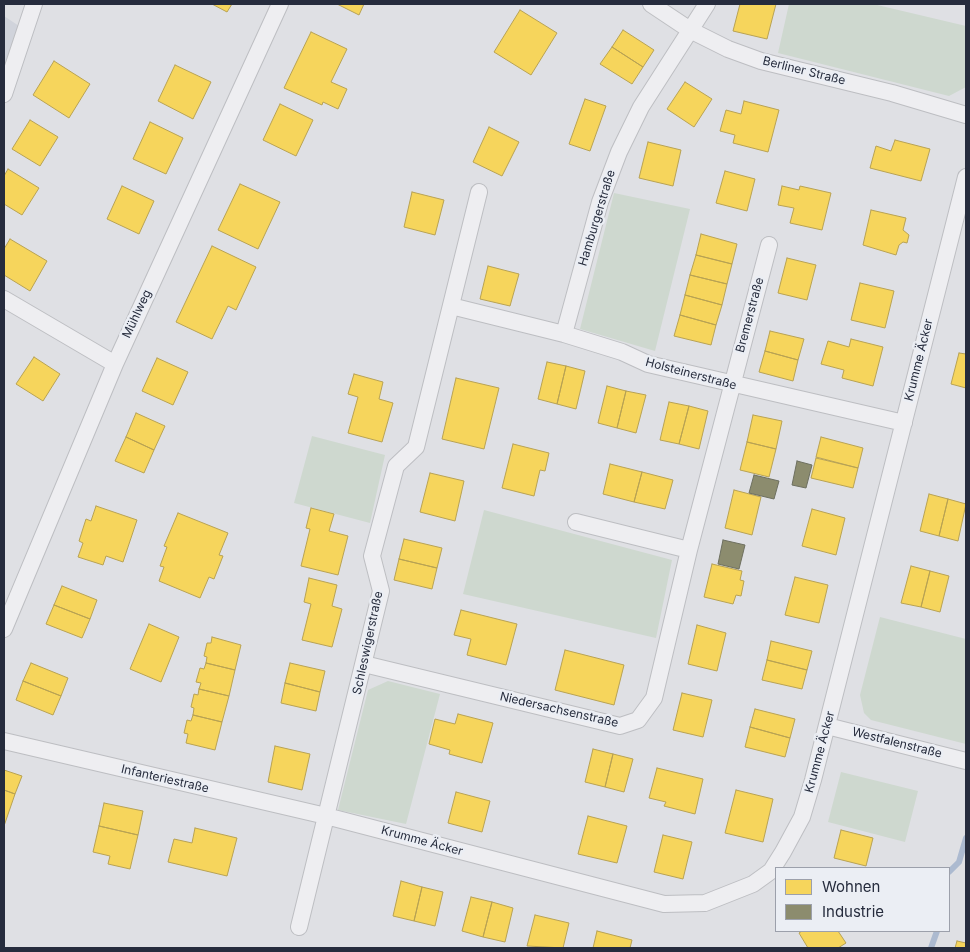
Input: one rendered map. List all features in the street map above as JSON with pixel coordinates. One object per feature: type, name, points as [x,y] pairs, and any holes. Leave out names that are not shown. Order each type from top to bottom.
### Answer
[{"type":"street","points":[[4,94],[34,4]]},
{"type":"street","name":"Mühlweg","points":[[4,629],[115,364],[280,4]]},
{"type":"street","name":"Berliner Straße","points":[[651,4],[690,30],[728,49],[761,61],[892,93],[966,115]]},
{"type":"street","name":"Hamburgerstraße","points":[[564,334],[600,202],[618,152],[641,107],[707,4]]},
{"type":"street","name":"Krumme Äcker","points":[[326,816],[664,904],[705,903],[753,884],[772,871],[802,817],[827,726],[966,177]]},
{"type":"street","name":"Schleswigerstraße","points":[[299,927],[381,591],[372,556],[396,466],[416,447],[480,192]]},
{"type":"street","name":"Bremerstraße","points":[[731,385],[769,244]]},
{"type":"street","points":[[4,299],[115,364]]},
{"type":"street","name":"Holsteinerstraße","points":[[451,306],[564,334],[622,352],[648,364],[731,385],[904,423]]},
{"type":"street","name":"Niedersachsenstraße","points":[[364,664],[620,726],[638,720],[654,698],[688,550],[731,385]]},
{"type":"street","points":[[576,522],[688,550]]},
{"type":"street","name":"Westfalenstraße","points":[[827,726],[966,761]]},
{"type":"street","name":"Infanteriestraße","points":[[4,741],[326,816]]},
{"type":"shaded area","points":[[789,4],[873,4],[966,26],[966,87],[949,96],[778,53]]},
{"type":"shaded area","points":[[4,16],[25,30],[4,94]]},
{"type":"shaded area","points":[[614,193],[690,209],[655,351],[580,329]]},
{"type":"shaded area","points":[[312,436],[385,455],[370,523],[294,503]]},
{"type":"shaded area","points":[[484,510],[672,560],[656,638],[463,594]]},
{"type":"shaded area","points":[[880,617],[966,639],[966,744],[871,720],[864,713],[860,695]]},
{"type":"shaded area","points":[[388,681],[440,694],[406,824],[338,810],[368,690]]},
{"type":"shaded area","points":[[841,772],[918,791],[905,842],[828,822]]},
{"type":"building: Wohnen","points":[[212,4],[232,4],[227,12]]},
{"type":"building: Wohnen","points":[[337,4],[364,4],[359,15]]},
{"type":"building: Wohnen","points":[[740,4],[776,4],[767,39],[733,31]]},
{"type":"building: Wohnen","points":[[520,10],[557,33],[531,75],[494,52]]},
{"type":"building: Wohnen","points":[[623,30],[654,50],[643,67],[612,47]]},
{"type":"building: Wohnen","points":[[311,32],[347,49],[331,82],[347,89],[338,109],[323,102],[322,105],[284,88]]},
{"type":"building: Wohnen","points":[[612,47],[643,67],[632,84],[600,64]]},
{"type":"building: Wohnen","points":[[54,61],[90,84],[69,118],[33,95]]},
{"type":"building: Wohnen","points":[[175,65],[211,82],[193,119],[158,101]]},
{"type":"building: Wohnen","points":[[685,82],[712,99],[694,127],[667,109]]},
{"type":"building: Wohnen","points":[[585,99],[606,106],[590,151],[569,144]]},
{"type":"building: Wohnen","points":[[744,101],[779,110],[768,152],[733,143],[735,135],[720,131],[726,110],[741,114]]},
{"type":"building: Wohnen","points":[[280,104],[313,120],[296,156],[263,140]]},
{"type":"building: Wohnen","points":[[30,120],[58,137],[40,166],[12,149]]},
{"type":"building: Wohnen","points":[[150,122],[183,138],[166,174],[133,159]]},
{"type":"building: Wohnen","points":[[489,127],[519,142],[502,176],[473,162]]},
{"type":"building: Wohnen","points":[[895,140],[930,149],[921,181],[870,168],[876,146],[891,151]]},
{"type":"building: Wohnen","points":[[648,142],[681,150],[673,186],[639,178]]},
{"type":"building: Wohnen","points":[[8,169],[39,188],[22,215],[4,204],[4,176]]},
{"type":"building: Wohnen","points":[[725,171],[755,179],[747,211],[716,203]]},
{"type":"building: Wohnen","points":[[240,184],[280,202],[258,249],[218,230]]},
{"type":"building: Wohnen","points":[[122,186],[154,201],[139,234],[107,219]]},
{"type":"building: Wohnen","points":[[782,186],[799,190],[800,186],[831,193],[822,230],[790,223],[794,208],[778,205]]},
{"type":"building: Wohnen","points":[[412,192],[444,200],[435,235],[404,227]]},
{"type":"building: Wohnen","points":[[871,210],[906,218],[903,230],[909,235],[907,243],[903,242],[899,245],[896,255],[863,245]]},
{"type":"building: Wohnen","points":[[701,234],[737,244],[732,264],[696,255]]},
{"type":"building: Wohnen","points":[[10,239],[47,261],[30,291],[4,275],[4,249]]},
{"type":"building: Wohnen","points":[[212,246],[256,267],[236,310],[228,306],[212,339],[176,322]]},
{"type":"building: Wohnen","points":[[696,255],[732,264],[727,284],[690,275]]},
{"type":"building: Wohnen","points":[[787,258],[816,265],[807,300],[778,293]]},
{"type":"building: Wohnen","points":[[488,266],[519,274],[510,306],[480,299]]},
{"type":"building: Wohnen","points":[[690,275],[727,284],[722,305],[685,295]]},
{"type":"building: Wohnen","points":[[860,283],[894,291],[885,328],[851,320]]},
{"type":"building: Wohnen","points":[[685,295],[722,305],[716,325],[680,315]]},
{"type":"building: Wohnen","points":[[680,315],[716,325],[711,345],[674,336]]},
{"type":"building: Wohnen","points":[[770,331],[804,339],[798,360],[765,351]]},
{"type":"building: Wohnen","points":[[851,339],[883,347],[873,386],[842,378],[844,370],[821,364],[828,341],[849,347]]},
{"type":"building: Wohnen","points":[[765,351],[798,360],[793,381],[759,372]]},
{"type":"building: Wohnen","points":[[959,353],[966,354],[966,388],[951,384]]},
{"type":"building: Wohnen","points":[[34,357],[60,374],[43,401],[16,384]]},
{"type":"building: Wohnen","points":[[157,358],[188,372],[173,405],[142,391]]},
{"type":"building: Wohnen","points":[[547,362],[566,366],[557,404],[538,399]]},
{"type":"building: Wohnen","points":[[566,366],[585,371],[576,409],[557,404]]},
{"type":"building: Wohnen","points":[[354,374],[383,382],[379,399],[393,403],[382,442],[348,433],[358,397],[348,394]]},
{"type":"building: Wohnen","points":[[456,378],[499,388],[484,449],[442,439]]},
{"type":"building: Wohnen","points":[[607,386],[626,391],[617,428],[598,423]]},
{"type":"building: Wohnen","points":[[626,391],[646,395],[636,433],[617,428]]},
{"type":"building: Wohnen","points":[[669,402],[689,406],[679,444],[660,440]]},
{"type":"building: Wohnen","points":[[689,406],[708,411],[699,449],[679,444]]},
{"type":"building: Wohnen","points":[[136,413],[165,426],[154,450],[126,437]]},
{"type":"building: Wohnen","points":[[753,415],[782,421],[776,449],[747,442]]},
{"type":"building: Wohnen","points":[[126,437],[154,450],[144,473],[115,461]]},
{"type":"building: Wohnen","points":[[821,437],[863,448],[858,468],[816,457]]},
{"type":"building: Wohnen","points":[[747,442],[776,449],[769,477],[740,470]]},
{"type":"building: Wohnen","points":[[513,444],[549,453],[545,471],[540,470],[534,496],[502,488]]},
{"type":"building: Wohnen","points":[[816,458],[858,468],[853,488],[811,478]]},
{"type":"building: Wohnen","points":[[610,464],[642,472],[634,502],[603,494]]},
{"type":"building: Wohnen","points":[[642,472],[673,480],[665,509],[634,502]]},
{"type":"building: Wohnen","points":[[430,473],[464,481],[455,521],[420,512]]},
{"type":"building: Wohnen","points":[[734,490],[761,497],[752,535],[725,528]]},
{"type":"building: Wohnen","points":[[929,494],[948,499],[939,536],[920,531]]},
{"type":"building: Wohnen","points":[[948,499],[966,504],[958,541],[939,536]]},
{"type":"building: Wohnen","points":[[96,506],[137,520],[123,562],[106,556],[103,565],[78,557],[83,543],[79,541],[86,519],[91,521]]},
{"type":"building: Wohnen","points":[[311,508],[334,514],[329,531],[348,536],[338,575],[301,566],[310,529],[306,528]]},
{"type":"building: Wohnen","points":[[812,509],[845,518],[836,555],[802,546]]},
{"type":"building: Wohnen","points":[[178,513],[228,533],[219,555],[223,556],[214,579],[209,577],[200,598],[159,581],[164,567],[160,566],[167,547],[164,546]]},
{"type":"building: Wohnen","points":[[404,539],[442,548],[437,568],[399,559]]},
{"type":"building: Wohnen","points":[[399,559],[437,568],[432,589],[394,580]]},
{"type":"building: Wohnen","points":[[712,564],[742,571],[740,580],[744,581],[741,596],[736,595],[733,604],[704,597]]},
{"type":"building: Wohnen","points":[[911,566],[930,571],[921,607],[901,603]]},
{"type":"building: Wohnen","points":[[930,571],[949,576],[940,612],[921,607]]},
{"type":"building: Wohnen","points":[[795,577],[828,585],[819,623],[785,615]]},
{"type":"building: Wohnen","points":[[309,578],[337,585],[332,606],[342,609],[332,647],[302,640],[311,604],[304,602]]},
{"type":"building: Wohnen","points":[[62,586],[97,600],[90,619],[54,605]]},
{"type":"building: Wohnen","points":[[54,605],[90,619],[82,638],[46,624]]},
{"type":"building: Wohnen","points":[[461,610],[517,624],[506,665],[467,655],[471,639],[454,635]]},
{"type":"building: Wohnen","points":[[149,624],[179,637],[161,682],[130,669]]},
{"type":"building: Wohnen","points":[[697,625],[726,633],[717,671],[688,664]]},
{"type":"building: Wohnen","points":[[212,637],[241,645],[235,670],[206,663],[207,657],[204,656],[207,643],[211,643]]},
{"type":"building: Wohnen","points":[[771,641],[812,651],[807,670],[767,660]]},
{"type":"building: Wohnen","points":[[565,650],[624,665],[614,705],[555,690]]},
{"type":"building: Wohnen","points":[[767,660],[807,670],[802,689],[762,680]]},
{"type":"building: Wohnen","points":[[31,663],[68,678],[61,696],[23,681]]},
{"type":"building: Wohnen","points":[[206,663],[235,670],[229,696],[199,689],[201,683],[196,682],[200,668],[204,669]]},
{"type":"building: Wohnen","points":[[290,663],[325,671],[320,692],[285,683]]},
{"type":"building: Wohnen","points":[[23,681],[61,696],[53,715],[16,700]]},
{"type":"building: Wohnen","points":[[285,683],[320,692],[316,711],[281,703]]},
{"type":"building: Wohnen","points":[[199,689],[229,696],[222,722],[193,715],[194,708],[191,707],[194,694],[198,695]]},
{"type":"building: Wohnen","points":[[682,693],[712,700],[703,737],[673,730]]},
{"type":"building: Wohnen","points":[[755,709],[795,719],[790,738],[750,727]]},
{"type":"building: Wohnen","points":[[458,714],[493,723],[482,763],[449,754],[450,750],[429,744],[435,719],[455,724]]},
{"type":"building: Wohnen","points":[[193,715],[222,722],[215,750],[186,743],[188,734],[184,733],[187,720],[191,721]]},
{"type":"building: Wohnen","points":[[750,727],[790,738],[785,757],[745,747]]},
{"type":"building: Wohnen","points":[[275,746],[310,754],[302,790],[268,782]]},
{"type":"building: Wohnen","points":[[593,749],[613,754],[605,787],[585,782]]},
{"type":"building: Wohnen","points":[[613,754],[633,759],[624,792],[605,787]]},
{"type":"building: Wohnen","points":[[657,768],[703,779],[695,814],[664,806],[666,802],[649,798]]},
{"type":"building: Wohnen","points":[[4,770],[22,776],[15,794],[4,790]]},
{"type":"building: Wohnen","points":[[4,790],[15,794],[4,826]]},
{"type":"building: Wohnen","points":[[736,790],[773,799],[763,842],[725,833]]},
{"type":"building: Wohnen","points":[[456,792],[490,801],[482,832],[448,823]]},
{"type":"building: Wohnen","points":[[104,803],[143,811],[138,835],[99,826]]},
{"type":"building: Wohnen","points":[[588,816],[627,826],[617,863],[578,854]]},
{"type":"building: Wohnen","points":[[99,826],[138,835],[130,869],[108,864],[110,856],[93,852]]},
{"type":"building: Wohnen","points":[[195,828],[237,838],[227,876],[168,862],[174,839],[192,843]]},
{"type":"building: Wohnen","points":[[841,830],[873,838],[866,866],[834,858]]},
{"type":"building: Wohnen","points":[[663,835],[692,842],[683,879],[654,872]]},
{"type":"building: Wohnen","points":[[401,881],[422,887],[414,921],[393,916]]},
{"type":"building: Wohnen","points":[[422,887],[443,892],[435,926],[414,921]]},
{"type":"building: Wohnen","points":[[471,897],[492,902],[483,937],[462,931]]},
{"type":"building: Wohnen","points":[[492,902],[513,908],[505,942],[483,937]]},
{"type":"building: Wohnen","points":[[535,915],[569,923],[563,948],[527,946]]},
{"type":"building: Wohnen","points":[[597,931],[632,940],[630,948],[593,948]]},
{"type":"building: Wohnen","points":[[839,932],[846,943],[838,948],[808,948],[799,933]]},
{"type":"building: Wohnen","points":[[957,941],[966,943],[966,948],[955,948]]},
{"type":"building: Industrie","points":[[797,461],[812,465],[806,488],[792,485]]},
{"type":"building: Industrie","points":[[754,475],[779,481],[774,499],[749,493]]},
{"type":"building: Industrie","points":[[723,540],[745,545],[739,569],[718,564]]},
{"type":"waterway","points":[[950,871],[959,862],[966,838]]},
{"type":"waterway","points":[[931,948],[937,932]]}]
